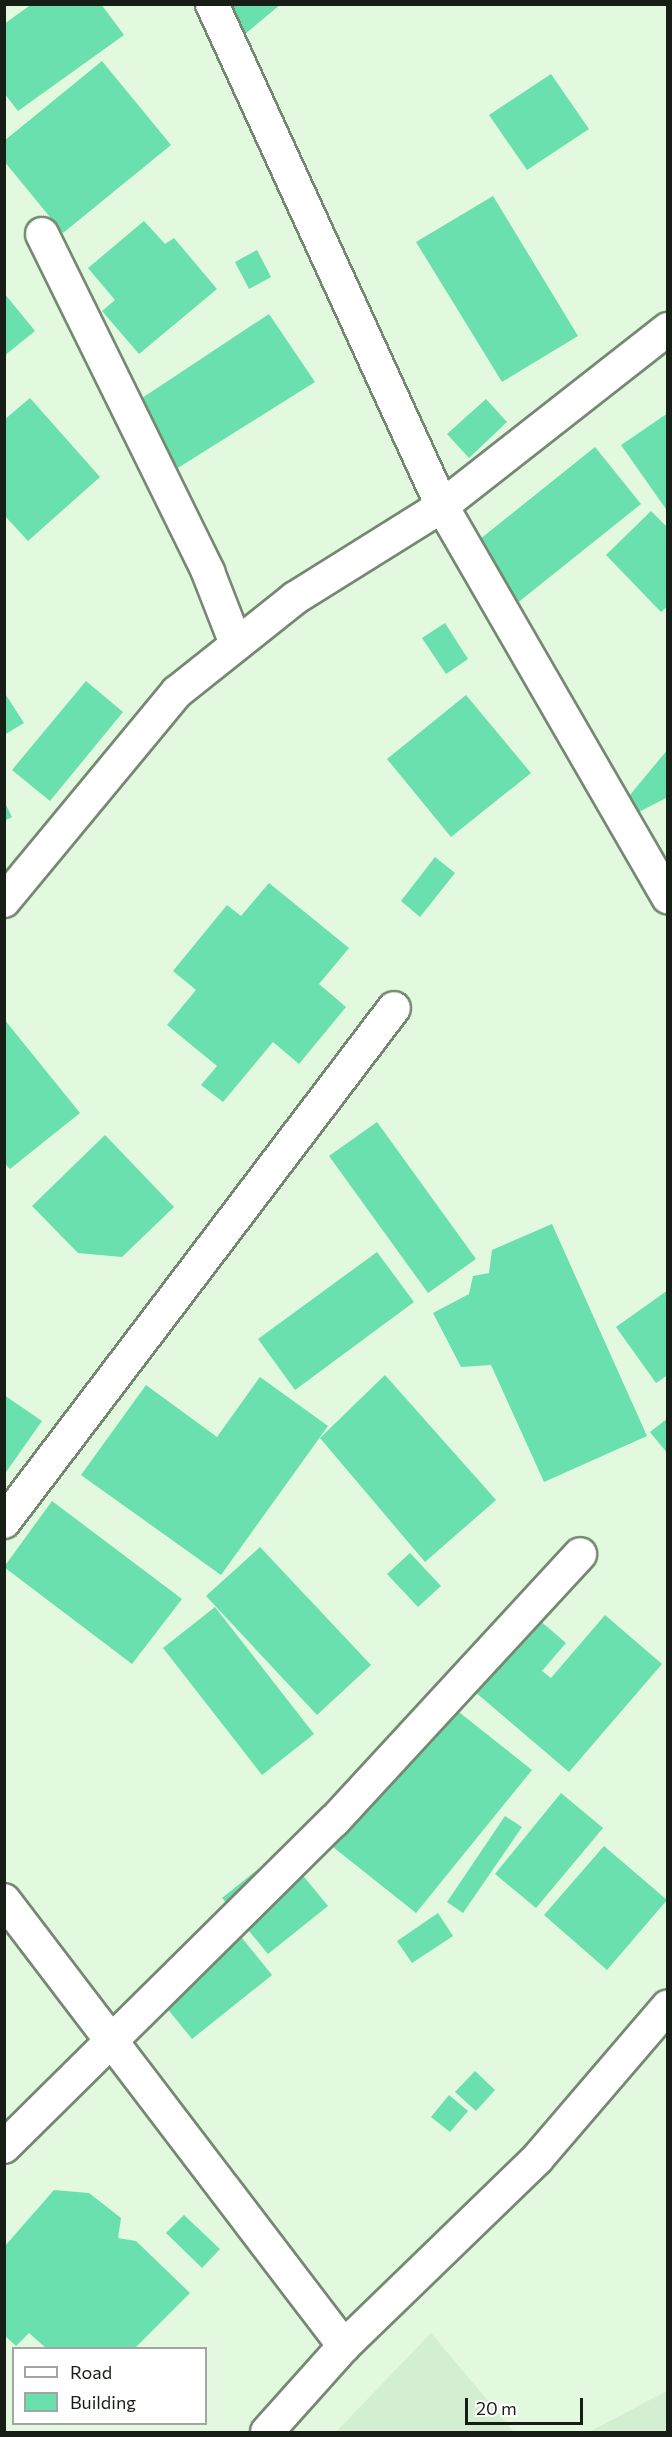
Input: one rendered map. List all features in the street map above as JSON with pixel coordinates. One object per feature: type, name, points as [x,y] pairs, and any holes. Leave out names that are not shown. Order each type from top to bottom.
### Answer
[{"type":"street","points":[[212,4],[442,506],[668,898]]},
{"type":"street","points":[[42,234],[207,572],[236,644]]},
{"type":"street","points":[[4,900],[177,692],[295,598],[442,506],[668,329]]},
{"type":"street","points":[[4,1522],[394,1008]]},
{"type":"street","points":[[4,2147],[112,2037],[334,1821],[580,1554]]},
{"type":"street","points":[[4,1900],[112,2037],[344,2346]]},
{"type":"street","points":[[267,2433],[344,2346],[537,2159],[668,2006]]},
{"type":"shaded area","points":[[431,2333],[514,2432],[336,2432]]},
{"type":"shaded area","points":[[667,2391],[667,2432],[589,2432]]},
{"type":"building","points":[[32,4],[101,4],[124,35],[18,111],[4,93],[4,24]]},
{"type":"building","points":[[208,4],[281,4],[238,40]]},
{"type":"building","points":[[102,61],[171,145],[63,233],[4,161],[4,141]]},
{"type":"building","points":[[551,74],[589,129],[527,170],[489,115]]},
{"type":"building","points":[[493,196],[578,336],[502,382],[416,242]]},
{"type":"building","points":[[144,221],[165,244],[174,238],[217,289],[139,354],[102,311],[115,300],[88,268]]},
{"type":"building","points":[[257,250],[271,277],[249,289],[235,262]]},
{"type":"building","points":[[4,293],[35,331],[4,356]]},
{"type":"building","points":[[269,314],[315,382],[165,476],[121,412]]},
{"type":"building","points":[[30,398],[100,477],[28,541],[4,515],[4,420]]},
{"type":"building","points":[[486,399],[507,422],[469,458],[447,434]]},
{"type":"building","points":[[668,413],[668,512],[621,445]]},
{"type":"building","points":[[595,447],[641,504],[500,617],[454,560]]},
{"type":"building","points":[[651,511],[668,528],[668,606],[661,612],[606,555]]},
{"type":"building","points":[[445,623],[468,659],[446,674],[422,638]]},
{"type":"building","points":[[86,681],[123,712],[50,801],[12,770]]},
{"type":"building","points":[[4,692],[24,723],[4,735]]},
{"type":"building","points":[[466,695],[531,773],[451,837],[387,759]]},
{"type":"building","points":[[668,749],[668,797],[633,815],[625,801]]},
{"type":"building","points":[[4,801],[12,817],[4,821]]},
{"type":"building","points":[[435,857],[455,873],[420,917],[401,901]]},
{"type":"building","points":[[269,883],[349,948],[319,984],[346,1007],[299,1064],[273,1042],[223,1102],[201,1085],[217,1066],[167,1025],[196,990],[173,971],[227,905],[241,916]]},
{"type":"building","points":[[4,1019],[80,1113],[10,1169],[4,1163]]},
{"type":"building","points":[[377,1122],[476,1259],[428,1293],[329,1156]]},
{"type":"building","points":[[105,1135],[174,1207],[122,1257],[78,1253],[32,1206]]},
{"type":"building","points":[[552,1224],[647,1436],[544,1482],[491,1365],[461,1367],[433,1313],[469,1294],[473,1276],[489,1273],[492,1250]]},
{"type":"building","points":[[377,1252],[414,1302],[295,1390],[258,1339]]},
{"type":"building","points":[[668,1290],[668,1375],[656,1383],[616,1327]]},
{"type":"building","points":[[385,1375],[496,1500],[425,1562],[320,1438]]},
{"type":"building","points":[[260,1377],[328,1426],[221,1575],[81,1475],[146,1385],[217,1437]]},
{"type":"building","points":[[4,1395],[42,1421],[4,1475]]},
{"type":"building","points":[[668,1418],[668,1454],[650,1432]]},
{"type":"building","points":[[52,1501],[182,1599],[132,1664],[4,1567]]},
{"type":"building","points":[[260,1547],[371,1665],[317,1715],[206,1596]]},
{"type":"building","points":[[410,1553],[441,1586],[418,1607],[387,1574]]},
{"type":"building","points":[[517,1601],[566,1643],[542,1671],[551,1678],[605,1615],[662,1664],[569,1772],[454,1674]]},
{"type":"building","points":[[215,1607],[314,1734],[262,1775],[163,1648]]},
{"type":"building","points":[[445,1701],[532,1770],[416,1913],[323,1839]]},
{"type":"building","points":[[561,1793],[603,1828],[536,1908],[495,1874]]},
{"type":"building","points":[[505,1816],[522,1827],[463,1913],[447,1902]]},
{"type":"building","points":[[604,1846],[667,1900],[607,1970],[544,1915]]},
{"type":"building","points":[[282,1850],[328,1906],[268,1954],[222,1898]]},
{"type":"building","points":[[438,1913],[453,1936],[412,1963],[397,1941]]},
{"type":"building","points":[[229,1922],[272,1975],[192,2039],[149,1986]]},
{"type":"building","points":[[475,2071],[495,2090],[476,2111],[455,2092]]},
{"type":"building","points":[[449,2095],[468,2111],[450,2132],[431,2117]]},
{"type":"building","points":[[54,2190],[89,2193],[121,2218],[118,2238],[136,2241],[190,2293],[136,2347],[45,2347],[29,2333],[16,2346],[4,2335],[4,2247]]},
{"type":"building","points":[[184,2215],[220,2249],[202,2268],[166,2233]]}]
